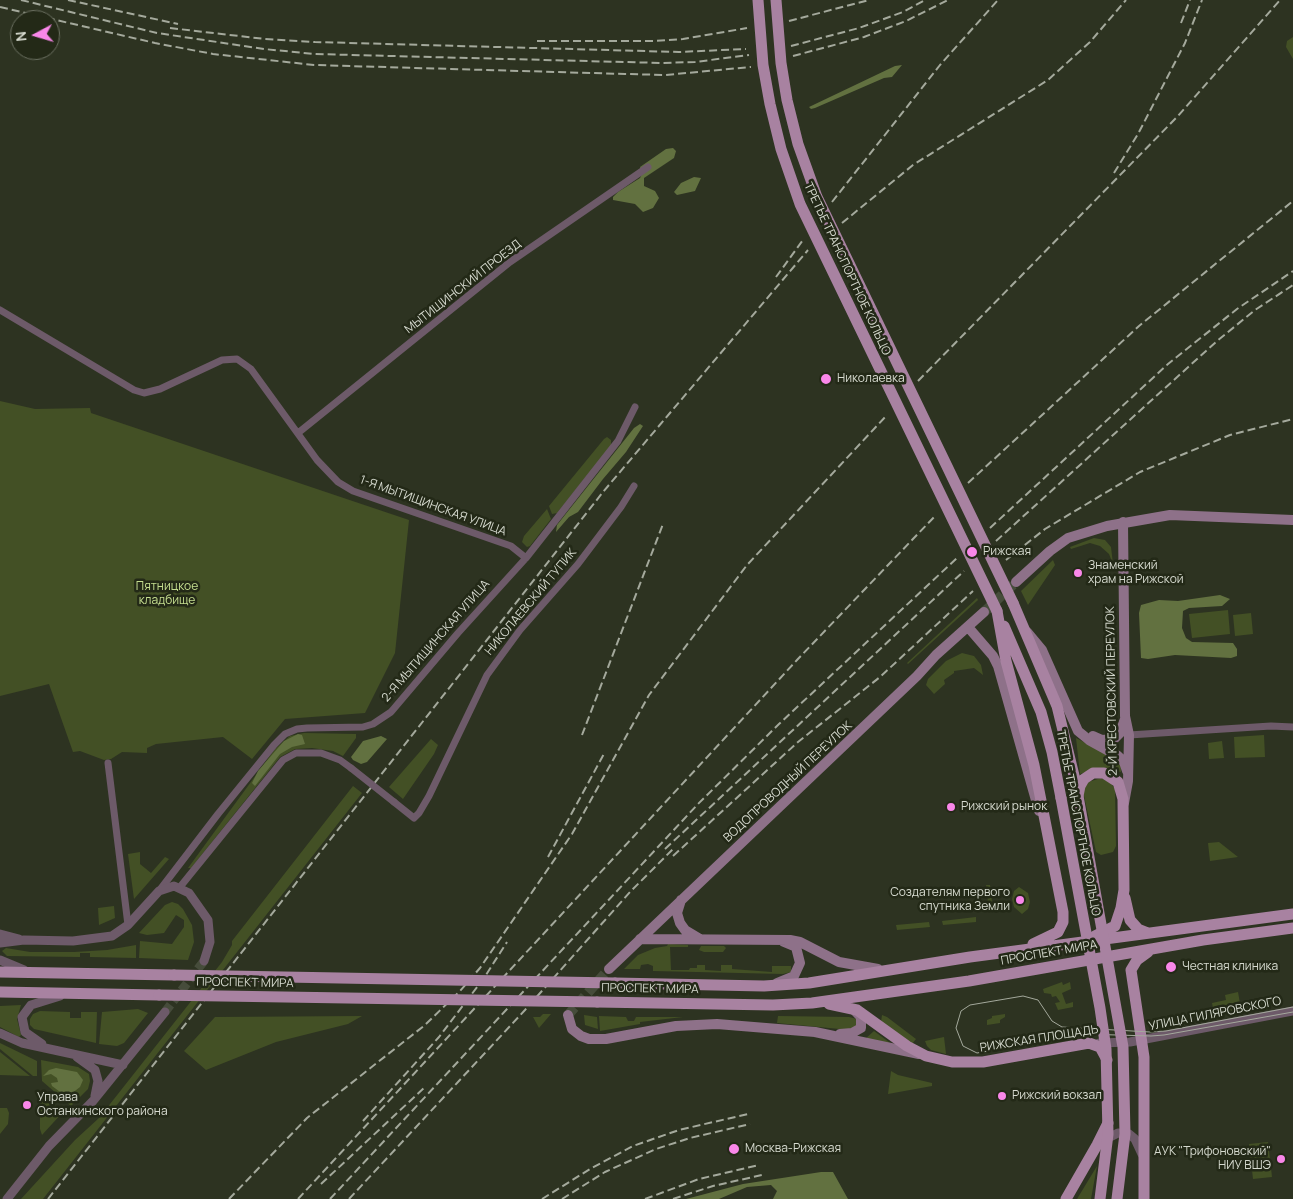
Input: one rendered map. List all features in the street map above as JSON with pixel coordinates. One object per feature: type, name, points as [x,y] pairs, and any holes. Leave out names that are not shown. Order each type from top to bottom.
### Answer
[{"type":"main road","name":"ТРЕТЬЕ ТРАНСПОРТНОЕ КОЛЬЦО","points":[[758,0],[762,65],[770,104],[781,149],[800,204],[997,611],[1041,712],[1052,752],[1061,798],[1106,1049],[1108,1134],[1100,1199]]},
{"type":"main road","name":"ТРЕТЬЕ ТРАНСПОРТНОЕ КОЛЬЦО","points":[[776,0],[779,48],[787,100],[798,144],[817,197],[1026,630],[1057,706],[1069,748],[1123,1047],[1125,1134],[1117,1199]]},
{"type":"main road","points":[[1016,582],[1050,551],[1068,538],[1085,531],[1123,522],[1178,515],[1293,520]]},
{"type":"main road","name":"2-Й КРЕСТОВСКИЙ ПЕРЕУЛОК","points":[[1081,942],[1115,926],[1124,890],[1124,810],[1128,777],[1129,735],[1125,716],[1123,522]]},
{"type":"main road","points":[[997,611],[1006,661],[1034,764],[1063,906],[1063,922],[1058,932],[1020,950]]},
{"type":"main road","name":"ВОДОПРОВОДНЫЙ ПЕРЕУЛОК","points":[[609,969],[917,676],[936,655],[984,612]]},
{"type":"main road","points":[[968,627],[993,656],[998,666],[1034,796],[1048,833]]},
{"type":"main road","points":[[1026,630],[1042,650],[1078,731],[1089,740],[1118,756],[1124,762],[1128,777]]},
{"type":"main road","points":[[1068,705],[1082,728],[1102,740],[1112,740],[1118,736],[1125,716]]},
{"type":"main road","points":[[1078,796],[1081,783],[1088,776],[1098,773],[1110,775],[1120,786],[1124,810]]},
{"type":"main road","name":"2-Й КРЕСТОВСКИЙ ПЕРЕУЛОК","points":[[1124,890],[1130,920],[1138,929],[1148,933]]},
{"type":"main road","points":[[682,899],[677,913],[680,923],[689,933],[701,939]]},
{"type":"main road","name":"ПРОСПЕКТ МИРА","points":[[0,972],[764,986],[809,983],[1020,950],[1293,914]]},
{"type":"main road","name":"ПРОСПЕКТ МИРА","points":[[0,992],[773,1005],[812,1003],[969,980],[1155,948],[1293,928]]},
{"type":"main road","points":[[640,939],[800,942],[839,962],[858,967],[894,969]]},
{"type":"main road","points":[[764,986],[782,982],[794,976],[800,963],[796,947],[771,940]]},
{"type":"main road","points":[[1145,1196],[1144,1057],[1132,968],[1140,957],[1155,948]]},
{"type":"main road","points":[[812,1003],[849,1007],[861,1017],[861,1028],[852,1033],[832,1035]]},
{"type":"main road","name":"РИЖСКАЯ ПЛОЩАДЬ","points":[[849,1007],[863,1014],[906,1046],[926,1056],[952,1062],[983,1062],[1089,1043]]},
{"type":"main road","points":[[568,1015],[570,1026],[577,1034],[584,1038],[597,1040],[676,1026],[717,1024],[780,1028],[832,1035],[926,1056]]},
{"type":"main road","points":[[1066,1199],[1098,1146],[1108,1120],[1108,1062],[1100,1047],[1089,1043]]},
{"type":"street","name":"МЫТИЩИНСКИЙ ПРОЕЗД","points":[[298,433],[510,262],[648,167]]},
{"type":"street","name":"1-Я МЫТИЩИНСКАЯ УЛИЦА","points":[[0,310],[134,390],[144,393],[160,389],[222,360],[237,359],[251,369],[327,472],[345,486],[511,546],[526,558]]},
{"type":"street","name":"2-Я МЫТИЩИНСКАЯ УЛИЦА","points":[[0,943],[24,940],[63,942],[112,936],[128,925],[159,891],[224,806],[285,734],[307,728],[363,727],[382,719],[526,558],[618,441],[635,407]]},
{"type":"street","name":"НИКОЛАЕВСКИЙ ТУПИК","points":[[180,887],[283,760],[296,753],[321,753],[340,760],[414,818],[430,796],[486,675],[520,630],[578,564],[621,507],[634,486]]},
{"type":"street","points":[[1129,735],[1271,726],[1293,727]]},
{"type":"street","points":[[108,763],[128,925]]},
{"type":"street","points":[[159,891],[169,887],[180,887],[195,899],[208,920],[210,942],[204,961]]},
{"type":"street","name":"2-Я МЫТИЩИНСКАЯ УЛИЦА","points":[[0,934],[24,940]]},
{"type":"street","points":[[0,960],[31,973]]},
{"type":"street","points":[[52,1048],[29,1036],[23,1028],[22,1017],[27,1008],[35,1003],[72,994]]},
{"type":"street","name":"УЛИЦА ГИЛЯРОВСКОГО","points":[[1141,1041],[1293,1011]]},
{"type":"street","points":[[7,1199],[54,1142],[93,1101],[165,1012]]},
{"type":"street","points":[[0,1033],[22,1043],[123,1065]]},
{"type":"street","name":"РИЖСКАЯ ПЛОЩАДЬ","points":[[1089,1043],[1141,1041]]},
{"type":"street","points":[[68,1052],[87,1062],[95,1070],[98,1087],[93,1101]]},
{"type":"street","points":[[1098,1146],[1113,1134],[1129,1134],[1138,1144],[1145,1167]]},
{"type":"green space","points":[[1293,37],[1293,59],[1286,47],[1287,41]]},
{"type":"green space","points":[[902,65],[892,77],[884,78],[815,108],[811,109],[809,107],[895,66]]},
{"type":"green space","points":[[673,148],[676,151],[674,158],[644,178],[644,186],[655,191],[659,198],[653,208],[643,212],[635,204],[613,200],[613,197],[618,192],[640,178],[642,174],[640,167],[666,149]]},
{"type":"green space","points":[[694,177],[701,178],[695,191],[677,195],[674,192],[681,183]]},
{"type":"green space","name":"Пятницкое кладбище","points":[[0,401],[35,409],[90,408],[91,413],[409,520],[395,653],[365,713],[285,719],[252,759],[223,737],[156,744],[147,748],[147,753],[122,752],[111,759],[104,760],[80,751],[73,752],[49,684],[0,696]]},
{"type":"green space","points":[[640,424],[643,426],[626,452],[578,512],[569,517],[556,532],[557,525],[634,428]]},
{"type":"green space","points":[[607,437],[611,440],[611,446],[557,513],[552,514],[549,506]]},
{"type":"green space","points":[[547,509],[551,519],[530,546],[527,547],[522,542],[524,536]]},
{"type":"green space","points":[[1094,538],[1105,540],[1111,547],[1113,564],[1109,554],[1100,546],[1090,543],[1071,549],[1070,547]]},
{"type":"green space","points":[[1053,560],[1055,565],[1028,605],[1021,591]]},
{"type":"green space","points":[[1220,595],[1230,599],[1222,606],[1189,608],[1183,611],[1182,628],[1186,638],[1192,642],[1233,643],[1237,649],[1237,656],[1231,658],[1175,655],[1148,659],[1141,658],[1139,613],[1141,605],[1159,600],[1178,601]]},
{"type":"green space","points":[[977,598],[978,600],[907,663]]},
{"type":"green space","points":[[1228,610],[1230,634],[1192,638],[1189,614]]},
{"type":"green space","points":[[1251,613],[1253,634],[1235,636],[1233,615]]},
{"type":"green space","points":[[962,653],[974,656],[981,665],[983,675],[974,668],[954,671],[944,680],[945,684],[934,694],[926,685],[928,679],[946,661]]},
{"type":"green space","points":[[304,733],[356,734],[356,738],[343,756],[333,751],[312,748],[295,749],[280,757],[191,868],[188,868],[275,749],[290,736]]},
{"type":"green space","points":[[298,734],[302,735],[305,744],[292,747],[280,754],[255,786],[252,783],[258,771],[284,741]]},
{"type":"green space","points":[[1264,735],[1265,757],[1235,758],[1234,737]]},
{"type":"green space","points":[[381,736],[387,739],[367,762],[361,764],[353,760],[351,757],[363,741]]},
{"type":"green space","points":[[1076,738],[1117,759],[1121,765],[1121,772],[1100,768],[1080,774]]},
{"type":"green space","points":[[431,739],[438,745],[434,754],[403,799],[389,787]]},
{"type":"green space","points":[[1222,741],[1224,758],[1209,759],[1208,743]]},
{"type":"green space","points":[[1101,778],[1110,782],[1115,789],[1116,846],[1113,852],[1101,855],[1096,852],[1083,791],[1088,782]]},
{"type":"green space","points":[[353,786],[362,793],[43,1199],[21,1199],[75,1140],[99,1118],[222,962],[232,945],[232,941]]},
{"type":"green space","points":[[1219,842],[1238,857],[1210,861],[1208,843]]},
{"type":"green space","points":[[140,852],[140,864],[151,873],[165,857],[169,859],[134,899],[128,854]]},
{"type":"green space","points":[[986,885],[990,885],[993,910],[989,911]]},
{"type":"green space","points":[[1019,887],[1028,893],[1030,902],[1028,909],[1022,914],[1014,907],[1012,899],[1014,891]]},
{"type":"green space","points":[[172,902],[178,904],[183,909],[192,925],[194,942],[188,960],[139,958],[140,941],[172,944],[184,927],[184,920],[176,915],[164,933],[147,935],[139,933],[165,905]]},
{"type":"green space","points":[[114,906],[115,918],[99,925],[98,908]]},
{"type":"green space","points":[[976,917],[976,922],[943,925],[942,921]]},
{"type":"green space","points":[[929,922],[930,927],[897,930],[896,925]]},
{"type":"green space","points":[[668,944],[688,945],[688,947],[670,947],[671,970],[689,970],[690,968],[697,968],[697,965],[705,965],[705,970],[721,971],[721,965],[732,965],[732,969],[772,972],[772,966],[791,966],[791,972],[783,974],[653,971],[653,966],[648,964],[641,965],[640,969],[624,969],[638,955],[655,948],[667,946]]},
{"type":"green space","points":[[136,945],[136,958],[90,957],[90,953],[80,953],[80,957],[7,956],[2,951],[6,948],[30,952],[74,952],[107,950]]},
{"type":"green space","points":[[701,946],[724,946],[726,948],[723,952],[704,952],[699,950]]},
{"type":"green space","points":[[1062,982],[1063,985],[1070,982],[1071,989],[1062,993],[1066,1004],[1073,1002],[1073,1007],[1058,1010],[1055,1003],[1060,1002],[1056,996],[1052,997],[1051,994],[1044,993],[1043,989]]},
{"type":"green space","points":[[1238,992],[1241,1009],[1214,1014],[1212,1003],[1226,1000],[1225,995]]},
{"type":"green space","points":[[21,1005],[17,1019],[21,1035],[19,1037],[0,1027],[0,1006]]},
{"type":"green space","points":[[138,1009],[148,1013],[124,1043],[117,1046],[99,1044],[102,1012]]},
{"type":"green space","points":[[40,1011],[70,1012],[70,1018],[81,1018],[81,1012],[97,1012],[96,1043],[34,1029],[30,1025],[30,1019],[33,1014]]},
{"type":"green space","points":[[543,1014],[551,1014],[539,1028],[533,1017],[540,1017]]},
{"type":"green space","points":[[1005,1014],[1000,1023],[987,1025],[987,1020],[992,1018],[992,1016]]},
{"type":"green space","points":[[584,1015],[597,1017],[598,1029],[585,1025]]},
{"type":"green space","points":[[882,1015],[916,1039],[912,1044],[881,1022]]},
{"type":"green space","points":[[362,1016],[348,1024],[276,1042],[206,1070],[184,1051],[215,1017]]},
{"type":"green space","points":[[599,1016],[626,1017],[628,1021],[634,1021],[636,1017],[683,1017],[640,1022],[640,1024],[600,1031]]},
{"type":"green space","points":[[778,1016],[849,1017],[857,1019],[857,1026],[850,1030],[777,1023]]},
{"type":"green space","points":[[874,1031],[893,1045],[865,1039]]},
{"type":"green space","points":[[944,1037],[946,1054],[931,1050],[925,1041]]},
{"type":"green space","points":[[0,1043],[37,1061],[37,1076],[33,1076],[0,1049]]},
{"type":"green space","points":[[0,1052],[30,1076],[0,1075]]},
{"type":"green space","points":[[41,1060],[78,1067],[89,1074],[88,1089],[71,1106],[42,1081]]},
{"type":"green space","points":[[56,1068],[77,1072],[83,1080],[80,1087],[67,1097],[52,1086],[51,1083],[58,1082],[57,1078],[51,1074],[43,1076],[49,1070]]},
{"type":"green space","points":[[891,1071],[898,1075],[932,1083],[932,1086],[888,1094]]},
{"type":"green space","points":[[40,1092],[63,1112],[42,1135],[40,1129]]},
{"type":"green space","points":[[0,1108],[7,1108],[9,1113],[8,1124],[0,1134]]},
{"type":"green space","points":[[1268,1142],[1272,1177],[1253,1179],[1249,1144]]},
{"type":"green space","points":[[1097,1166],[1091,1199],[1077,1199]]},
{"type":"green space","points":[[821,1172],[833,1172],[848,1199],[773,1199],[777,1191],[771,1185],[747,1187],[719,1199],[686,1199],[743,1184]]},
{"type":"tunnel","points":[[984,612],[1016,582]]},
{"type":"tunnel","points":[[165,1012],[204,961]]},
{"type":"tunnel","points":[[568,1015],[609,969]]},
{"type":"tram line","points":[[1293,1007],[1166,1031],[1150,1032],[1062,1027],[1052,1021],[1038,1000],[1023,996],[970,1005],[961,1011],[956,1028],[963,1046],[977,1053],[1083,1034],[1164,1035],[1293,1012]]},
{"type":"railway","points":[[21,0],[157,33],[264,49],[315,54],[662,63],[695,62],[749,55]]},
{"type":"railway","points":[[68,0],[178,24]]},
{"type":"railway","points":[[789,21],[869,0]]},
{"type":"railway","points":[[791,46],[859,28],[903,12],[925,0]]},
{"type":"railway","points":[[793,56],[864,37],[906,21],[948,0]]},
{"type":"railway","points":[[832,202],[940,65],[998,0]]},
{"type":"railway","points":[[842,223],[913,165],[1048,80],[1090,42],[1126,0]]},
{"type":"railway","points":[[1181,23],[1190,0]]},
{"type":"railway","points":[[1114,173],[1138,134],[1185,43],[1202,0]]},
{"type":"railway","points":[[918,381],[1178,116],[1280,0]]},
{"type":"railway","points":[[0,7],[155,43],[213,54],[314,65],[666,75],[751,67]]},
{"type":"railway","points":[[170,28],[265,39],[315,42],[679,52],[746,49]]},
{"type":"railway","points":[[537,41],[654,41],[683,39],[747,28]]},
{"type":"railway","points":[[968,483],[1139,326],[1293,201]]},
{"type":"railway","points":[[776,277],[803,240]]},
{"type":"railway","points":[[48,1199],[603,492],[808,250]]},
{"type":"railway","points":[[990,528],[1168,364],[1237,309],[1293,271]]},
{"type":"railway","points":[[996,541],[1217,341],[1255,310],[1293,285]]},
{"type":"railway","points":[[229,1199],[307,1118],[425,1025],[460,991],[480,968],[572,834],[649,695],[747,565],[887,415]]},
{"type":"railway","points":[[1006,560],[1045,529],[1140,472],[1230,435],[1293,419]]},
{"type":"railway","points":[[298,1199],[797,660],[936,515]]},
{"type":"railway","points":[[582,735],[663,524]]},
{"type":"railway","points":[[330,1199],[698,804],[779,724],[957,558]]},
{"type":"railway","points":[[665,849],[964,571]]},
{"type":"railway","points":[[673,856],[798,742],[880,677],[973,591]]},
{"type":"railway","points":[[548,857],[605,752]]},
{"type":"railway","points":[[349,1199],[525,1010],[630,892],[675,847]]},
{"type":"railway","points":[[363,1121],[439,1037],[484,978],[507,942]]},
{"type":"railway","points":[[321,1184],[425,1087]]},
{"type":"railway","points":[[542,1199],[590,1169],[633,1146],[679,1130],[748,1114]]},
{"type":"railway","points":[[562,1199],[605,1172],[656,1149],[690,1138],[750,1124]]},
{"type":"railway","points":[[645,1199],[699,1179],[759,1165]]},
{"type":"railway","points":[[673,1199],[713,1186],[762,1175]]},
{"type":"place","name":"Николаевка","points":[[826,379]]},
{"type":"place","name":"Рижская","points":[[972,552]]},
{"type":"place","name":"Знаменский храм на Рижской","points":[[1078,573]]},
{"type":"place","name":"Рижский рынок","points":[[951,807]]},
{"type":"place","name":"Создателям первого спутника Земли","points":[[1020,900]]},
{"type":"place","name":"Честная клиника","points":[[1171,967]]},
{"type":"place","name":"Рижский вокзал","points":[[1002,1096]]},
{"type":"place","name":"Управа Останкинского района","points":[[27,1105]]},
{"type":"place","name":"Москва-Рижская","points":[[734,1149]]},
{"type":"place","name":"АУК \"Трифоновский\" НИУ ВШЭ","points":[[1281,1159]]}]
